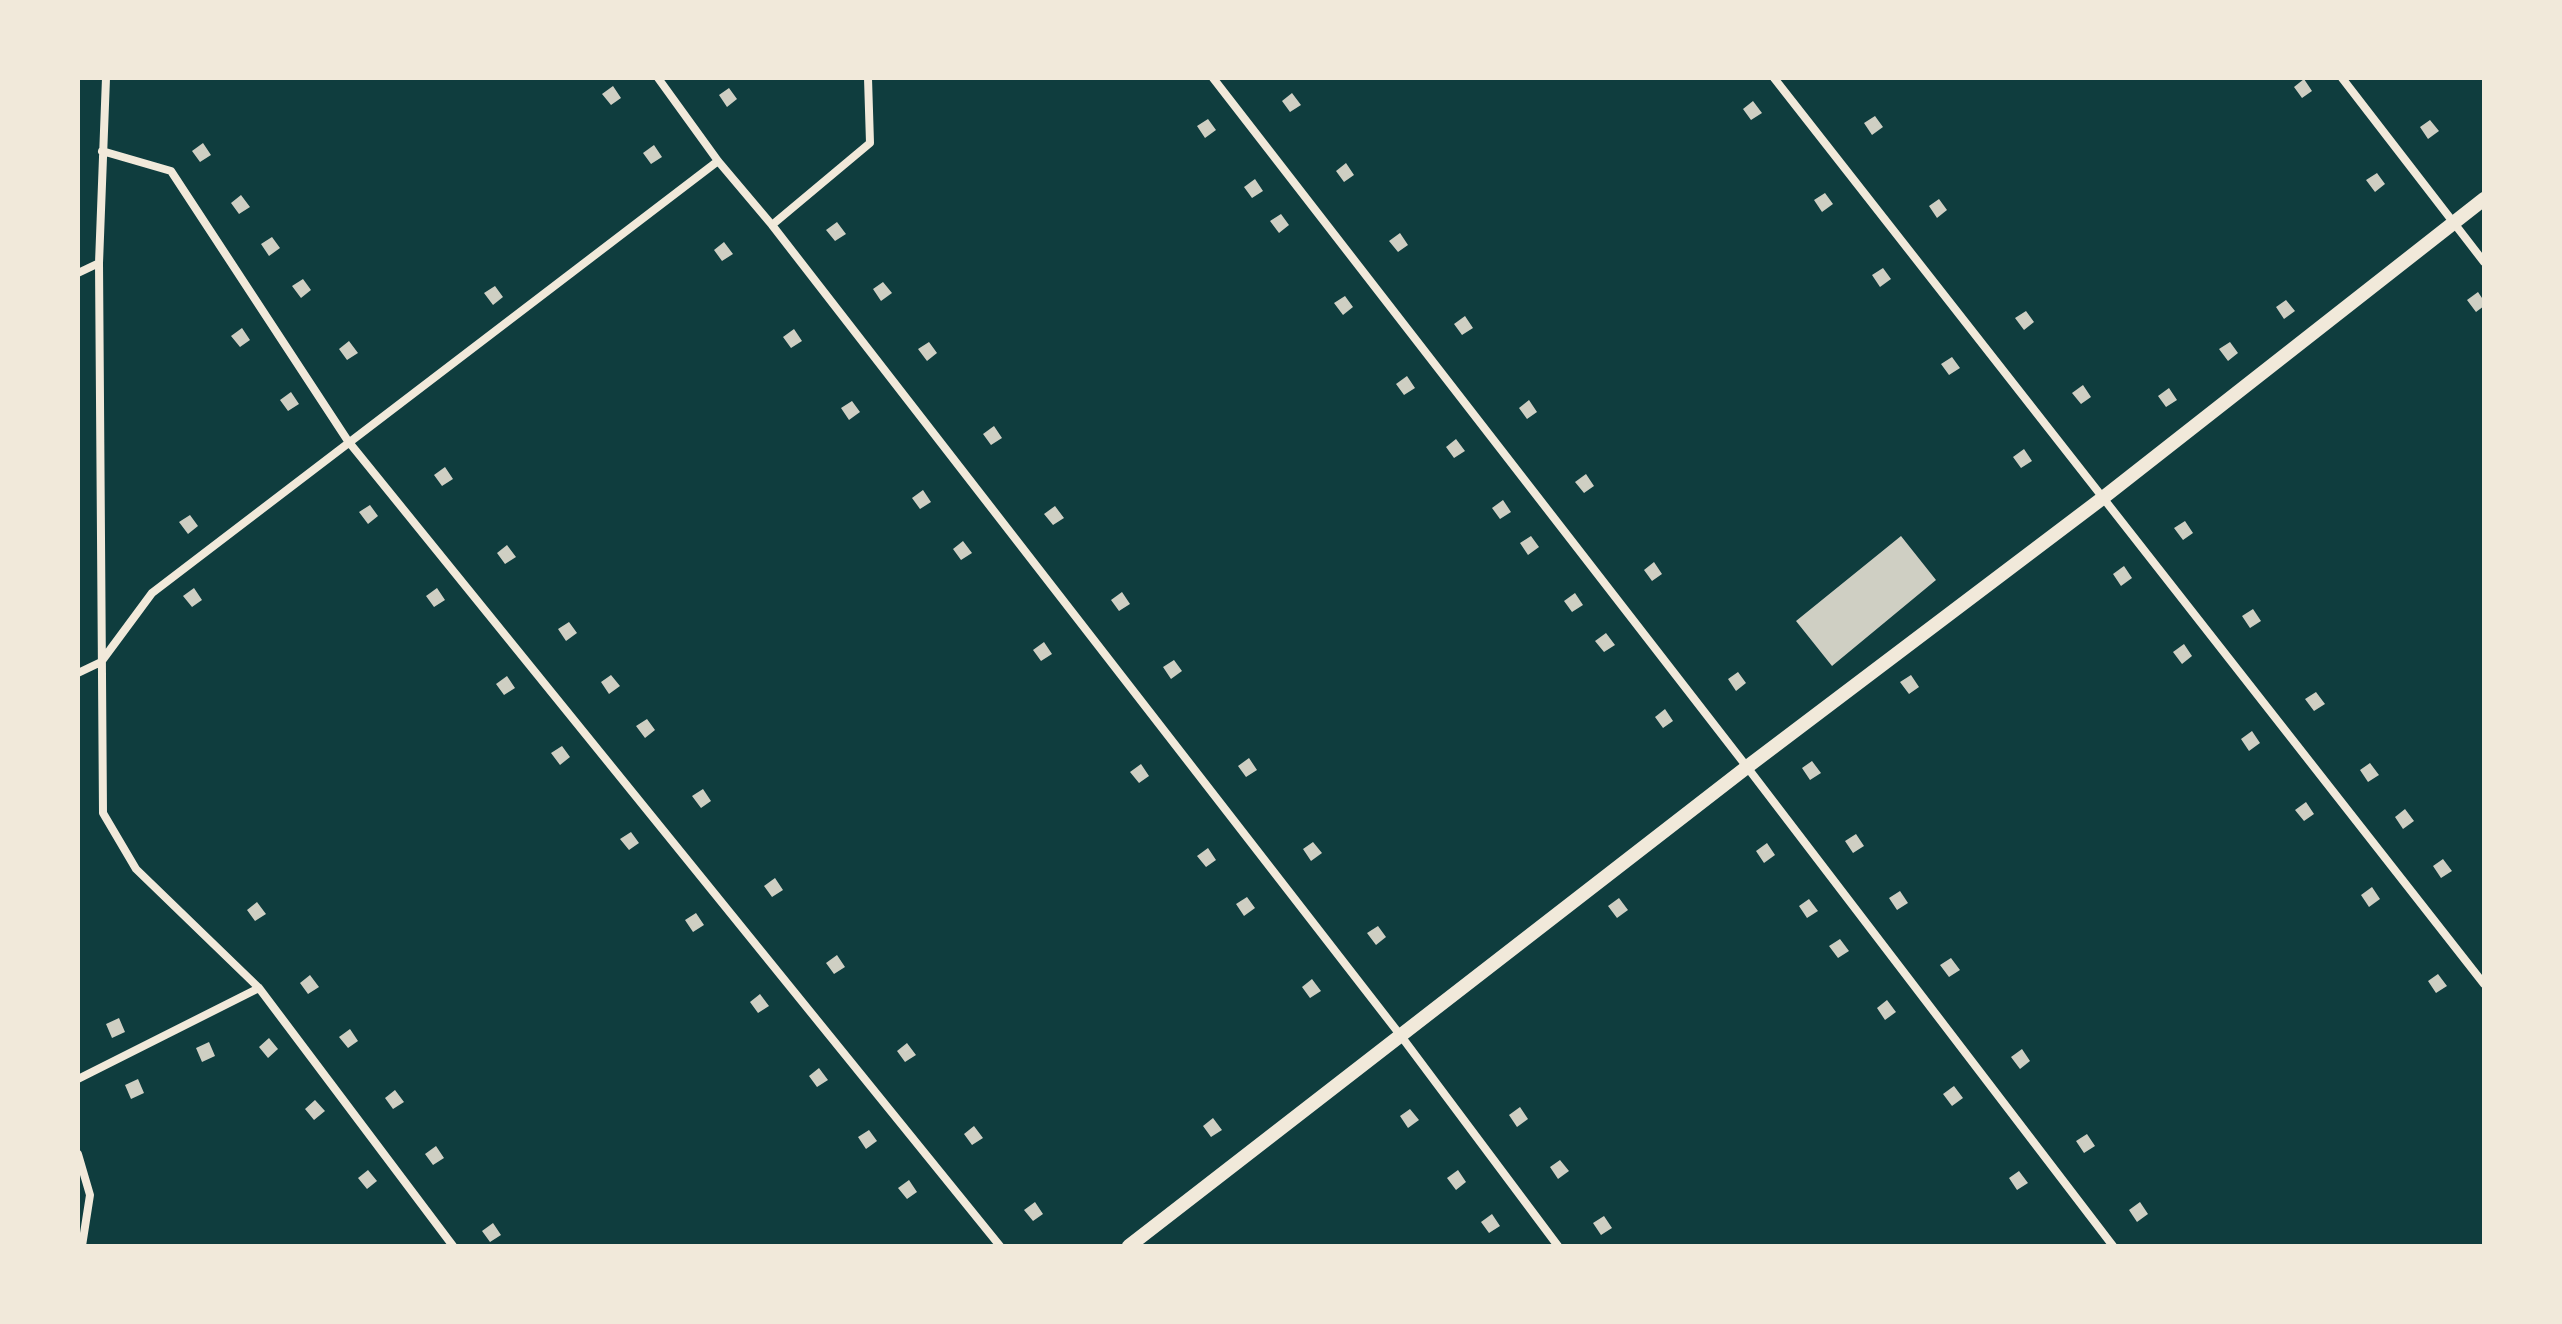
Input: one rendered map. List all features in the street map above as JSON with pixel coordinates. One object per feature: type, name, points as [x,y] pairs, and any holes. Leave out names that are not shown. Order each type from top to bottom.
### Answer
[{"type":"street","points":[[106,78],[99,263],[103,813],[136,869],[259,988],[453,1246]]},
{"type":"street","points":[[658,78],[718,161],[772,225],[1401,1036],[1558,1246]]},
{"type":"street","points":[[772,225],[870,143],[868,78]]},
{"type":"street","points":[[1213,78],[1747,767],[2113,1246]]},
{"type":"street","points":[[1774,78],[2484,984]]},
{"type":"street","points":[[2342,78],[2484,262]]},
{"type":"street","points":[[102,151],[171,171],[348,441],[1000,1246]]},
{"type":"street","points":[[78,673],[101,662],[152,593],[718,161]]},
{"type":"street","points":[[1129,1246],[1747,767],[2104,497],[2484,199]]},
{"type":"street","points":[[78,273],[99,263]]},
{"type":"street","points":[[78,1079],[259,988]]},
{"type":"street","points":[[78,1154],[90,1195],[82,1246]]},
{"type":"building","points":[[2304,79],[2312,91],[2302,98],[2294,87]]},
{"type":"building","points":[[613,86],[621,98],[611,105],[602,94]]},
{"type":"building","points":[[729,88],[737,99],[727,107],[719,95]]},
{"type":"building","points":[[1292,93],[1301,105],[1290,112],[1282,101]]},
{"type":"building","points":[[1753,101],[1762,113],[1751,120],[1743,109]]},
{"type":"building","points":[[1875,116],[1883,127],[1872,135],[1864,123]]},
{"type":"building","points":[[1208,119],[1216,130],[1205,138],[1197,126]]},
{"type":"building","points":[[2430,120],[2439,131],[2428,139],[2420,127]]},
{"type":"building","points":[[203,143],[211,155],[200,162],[192,151]]},
{"type":"building","points":[[654,145],[662,157],[651,164],[643,153]]},
{"type":"building","points":[[1346,163],[1354,175],[1344,182],[1336,171]]},
{"type":"building","points":[[2377,173],[2385,184],[2375,192],[2366,180]]},
{"type":"building","points":[[1255,179],[1263,191],[1252,198],[1244,187]]},
{"type":"building","points":[[1825,193],[1833,204],[1822,212],[1814,200]]},
{"type":"building","points":[[241,195],[250,207],[239,214],[231,203]]},
{"type":"building","points":[[1939,199],[1947,210],[1937,218],[1929,206]]},
{"type":"building","points":[[1281,214],[1289,225],[1279,233],[1270,221]]},
{"type":"building","points":[[837,222],[846,234],[835,241],[826,230]]},
{"type":"building","points":[[1400,233],[1408,245],[1398,252],[1389,241]]},
{"type":"building","points":[[272,237],[280,248],[269,256],[261,244]]},
{"type":"building","points":[[724,242],[733,254],[722,261],[714,250]]},
{"type":"building","points":[[1883,268],[1891,279],[1880,287],[1872,275]]},
{"type":"building","points":[[303,279],[311,290],[301,298],[292,286]]},
{"type":"building","points":[[883,282],[892,293],[881,301],[873,289]]},
{"type":"building","points":[[495,286],[503,297],[493,305],[484,293]]},
{"type":"building","points":[[2478,292],[2484,306],[2476,312],[2467,300]]},
{"type":"building","points":[[1345,296],[1353,307],[1343,315],[1334,303]]},
{"type":"building","points":[[2286,300],[2295,311],[2284,319],[2276,307]]},
{"type":"building","points":[[2026,311],[2034,322],[2024,330],[2015,318]]},
{"type":"building","points":[[1465,316],[1473,328],[1462,335],[1454,324]]},
{"type":"building","points":[[242,328],[250,340],[240,347],[231,336]]},
{"type":"building","points":[[794,329],[802,341],[791,348],[783,337]]},
{"type":"building","points":[[349,341],[358,353],[347,360],[339,349]]},
{"type":"building","points":[[929,342],[937,353],[927,361],[918,349]]},
{"type":"building","points":[[2230,342],[2238,353],[2228,361],[2219,349]]},
{"type":"building","points":[[1952,357],[1960,368],[1949,375],[1941,364]]},
{"type":"building","points":[[1407,376],[1415,388],[1404,395],[1396,384]]},
{"type":"building","points":[[2083,385],[2091,397],[2081,404],[2072,393]]},
{"type":"building","points":[[2169,388],[2177,400],[2166,407],[2158,396]]},
{"type":"building","points":[[291,392],[299,404],[288,411],[280,400]]},
{"type":"building","points":[[1529,400],[1537,412],[1527,419],[1519,408]]},
{"type":"building","points":[[852,401],[860,412],[849,420],[841,408]]},
{"type":"building","points":[[994,426],[1002,438],[991,445],[983,434]]},
{"type":"building","points":[[1456,439],[1465,451],[1454,458],[1446,447]]},
{"type":"building","points":[[2024,449],[2032,461],[2021,468],[2013,457]]},
{"type":"building","points":[[445,467],[453,479],[442,486],[434,475]]},
{"type":"building","points":[[1586,474],[1594,486],[1584,493],[1575,482]]},
{"type":"building","points":[[923,490],[931,502],[920,509],[912,498]]},
{"type":"building","points":[[1503,500],[1511,512],[1500,519],[1492,508]]},
{"type":"building","points":[[370,505],[378,516],[368,524],[359,512]]},
{"type":"building","points":[[1055,506],[1064,518],[1053,525],[1044,514]]},
{"type":"building","points":[[190,515],[198,526],[188,534],[179,522]]},
{"type":"building","points":[[2185,521],[2193,533],[2183,540],[2174,528]]},
{"type":"building","points":[[1531,536],[1539,547],[1528,555],[1520,543]]},
{"type":"building","points":[[1901,536],[1936,580],[1832,666],[1796,621]]},
{"type":"building","points":[[963,541],[972,553],[961,560],[953,549]]},
{"type":"building","points":[[507,545],[516,557],[505,564],[497,553]]},
{"type":"building","points":[[1654,562],[1662,574],[1652,581],[1644,570]]},
{"type":"building","points":[[2124,566],[2132,578],[2121,586],[2113,574]]},
{"type":"building","points":[[194,588],[202,600],[192,607],[183,596]]},
{"type":"building","points":[[437,588],[445,600],[434,607],[426,596]]},
{"type":"building","points":[[1122,592],[1130,604],[1119,611],[1111,600]]},
{"type":"building","points":[[1575,593],[1583,605],[1572,612],[1564,601]]},
{"type":"building","points":[[2253,609],[2261,621],[2250,628],[2242,616]]},
{"type":"building","points":[[569,622],[577,633],[566,641],[558,629]]},
{"type":"building","points":[[1606,633],[1615,645],[1604,652],[1595,641]]},
{"type":"building","points":[[1044,642],[1052,654],[1041,661],[1033,650]]},
{"type":"building","points":[[2184,644],[2192,656],[2182,664],[2173,652]]},
{"type":"building","points":[[1174,660],[1182,671],[1171,679],[1163,667]]},
{"type":"building","points":[[1738,672],[1746,683],[1736,691],[1728,679]]},
{"type":"building","points":[[611,675],[620,686],[609,694],[601,682]]},
{"type":"building","points":[[1911,675],[1919,687],[1909,694],[1900,682]]},
{"type":"building","points":[[507,676],[515,688],[504,695],[496,684]]},
{"type":"building","points":[[2316,692],[2325,704],[2314,711],[2305,699]]},
{"type":"building","points":[[1665,709],[1673,721],[1663,728],[1655,717]]},
{"type":"building","points":[[647,719],[655,730],[645,738],[636,726]]},
{"type":"building","points":[[2252,731],[2260,743],[2249,751],[2241,739]]},
{"type":"building","points":[[562,746],[570,757],[560,765],[551,753]]},
{"type":"building","points":[[1249,758],[1257,770],[1246,777],[1238,766]]},
{"type":"building","points":[[1812,761],[1821,773],[1810,780],[1802,768]]},
{"type":"building","points":[[2370,763],[2379,775],[2368,782],[2360,770]]},
{"type":"building","points":[[1141,764],[1149,776],[1139,783],[1130,772]]},
{"type":"building","points":[[703,789],[711,801],[701,808],[692,796]]},
{"type":"building","points":[[2306,802],[2314,814],[2304,821],[2295,810]]},
{"type":"building","points":[[2405,809],[2414,821],[2403,829],[2395,817]]},
{"type":"building","points":[[631,832],[639,843],[629,850],[620,839]]},
{"type":"building","points":[[1856,834],[1864,846],[1853,853],[1845,841]]},
{"type":"building","points":[[1313,842],[1322,853],[1311,861],[1303,849]]},
{"type":"building","points":[[1767,843],[1775,855],[1764,863],[1756,851]]},
{"type":"building","points":[[1208,848],[1216,860],[1206,867],[1197,856]]},
{"type":"building","points":[[2443,859],[2452,871],[2441,878],[2433,866]]},
{"type":"building","points":[[775,878],[783,890],[772,897],[764,886]]},
{"type":"building","points":[[2372,887],[2380,899],[2369,907],[2361,895]]},
{"type":"building","points":[[1900,891],[1908,903],[1897,910],[1889,898]]},
{"type":"building","points":[[1247,897],[1255,908],[1244,916],[1236,904]]},
{"type":"building","points":[[1619,898],[1628,910],[1617,918],[1608,906]]},
{"type":"building","points":[[1809,899],[1818,911],[1807,918],[1799,906]]},
{"type":"building","points":[[257,902],[266,914],[255,921],[247,910]]},
{"type":"building","points":[[696,913],[704,925],[693,932],[685,920]]},
{"type":"building","points":[[1378,926],[1386,937],[1376,945],[1367,933]]},
{"type":"building","points":[[1840,939],[1849,951],[1838,958],[1829,946]]},
{"type":"building","points":[[837,955],[845,967],[834,974],[826,963]]},
{"type":"building","points":[[1951,958],[1960,970],[1949,977],[1940,965]]},
{"type":"building","points":[[2438,974],[2447,986],[2436,993],[2428,981]]},
{"type":"building","points":[[310,975],[319,987],[308,994],[300,983]]},
{"type":"building","points":[[1312,979],[1321,991],[1310,998],[1302,987]]},
{"type":"building","points":[[760,994],[769,1006],[758,1013],[750,1002]]},
{"type":"building","points":[[1887,1000],[1896,1012],[1885,1020],[1877,1008]]},
{"type":"building","points":[[119,1018],[125,1032],[112,1038],[106,1024]]},
{"type":"building","points":[[350,1029],[358,1041],[348,1048],[339,1037]]},
{"type":"building","points":[[269,1038],[278,1049],[268,1058],[259,1047]]},
{"type":"building","points":[[209,1042],[215,1056],[202,1062],[196,1048]]},
{"type":"building","points":[[907,1043],[916,1055],[905,1062],[897,1051]]},
{"type":"building","points":[[2022,1049],[2030,1061],[2020,1069],[2011,1057]]},
{"type":"building","points":[[819,1068],[828,1080],[817,1087],[809,1076]]},
{"type":"building","points":[[138,1079],[144,1093],[131,1099],[125,1085]]},
{"type":"building","points":[[1954,1086],[1963,1098],[1952,1106],[1943,1094]]},
{"type":"building","points":[[395,1090],[404,1102],[393,1109],[385,1098]]},
{"type":"building","points":[[315,1100],[325,1111],[314,1120],[305,1109]]},
{"type":"building","points":[[1520,1107],[1528,1119],[1517,1127],[1509,1115]]},
{"type":"building","points":[[1410,1109],[1419,1120],[1408,1128],[1400,1116]]},
{"type":"building","points":[[1213,1118],[1222,1130],[1211,1137],[1203,1126]]},
{"type":"building","points":[[974,1126],[983,1138],[972,1145],[964,1134]]},
{"type":"building","points":[[869,1130],[877,1141],[866,1149],[858,1137]]},
{"type":"building","points":[[2087,1134],[2095,1146],[2084,1153],[2076,1141]]},
{"type":"building","points":[[436,1146],[444,1158],[433,1165],[425,1154]]},
{"type":"building","points":[[1560,1160],[1569,1171],[1558,1179],[1550,1167]]},
{"type":"building","points":[[368,1170],[377,1181],[367,1189],[358,1178]]},
{"type":"building","points":[[1458,1170],[1466,1182],[1456,1190],[1447,1178]]},
{"type":"building","points":[[2019,1171],[2028,1183],[2017,1190],[2009,1178]]},
{"type":"building","points":[[909,1180],[917,1192],[907,1199],[898,1188]]},
{"type":"building","points":[[1035,1202],[1043,1214],[1033,1221],[1024,1210]]},
{"type":"building","points":[[2140,1202],[2148,1214],[2137,1222],[2129,1210]]},
{"type":"building","points":[[1492,1214],[1500,1226],[1489,1233],[1481,1222]]},
{"type":"building","points":[[1604,1216],[1612,1228],[1601,1235],[1593,1223]]},
{"type":"building","points":[[493,1223],[501,1235],[490,1242],[482,1231]]}]
